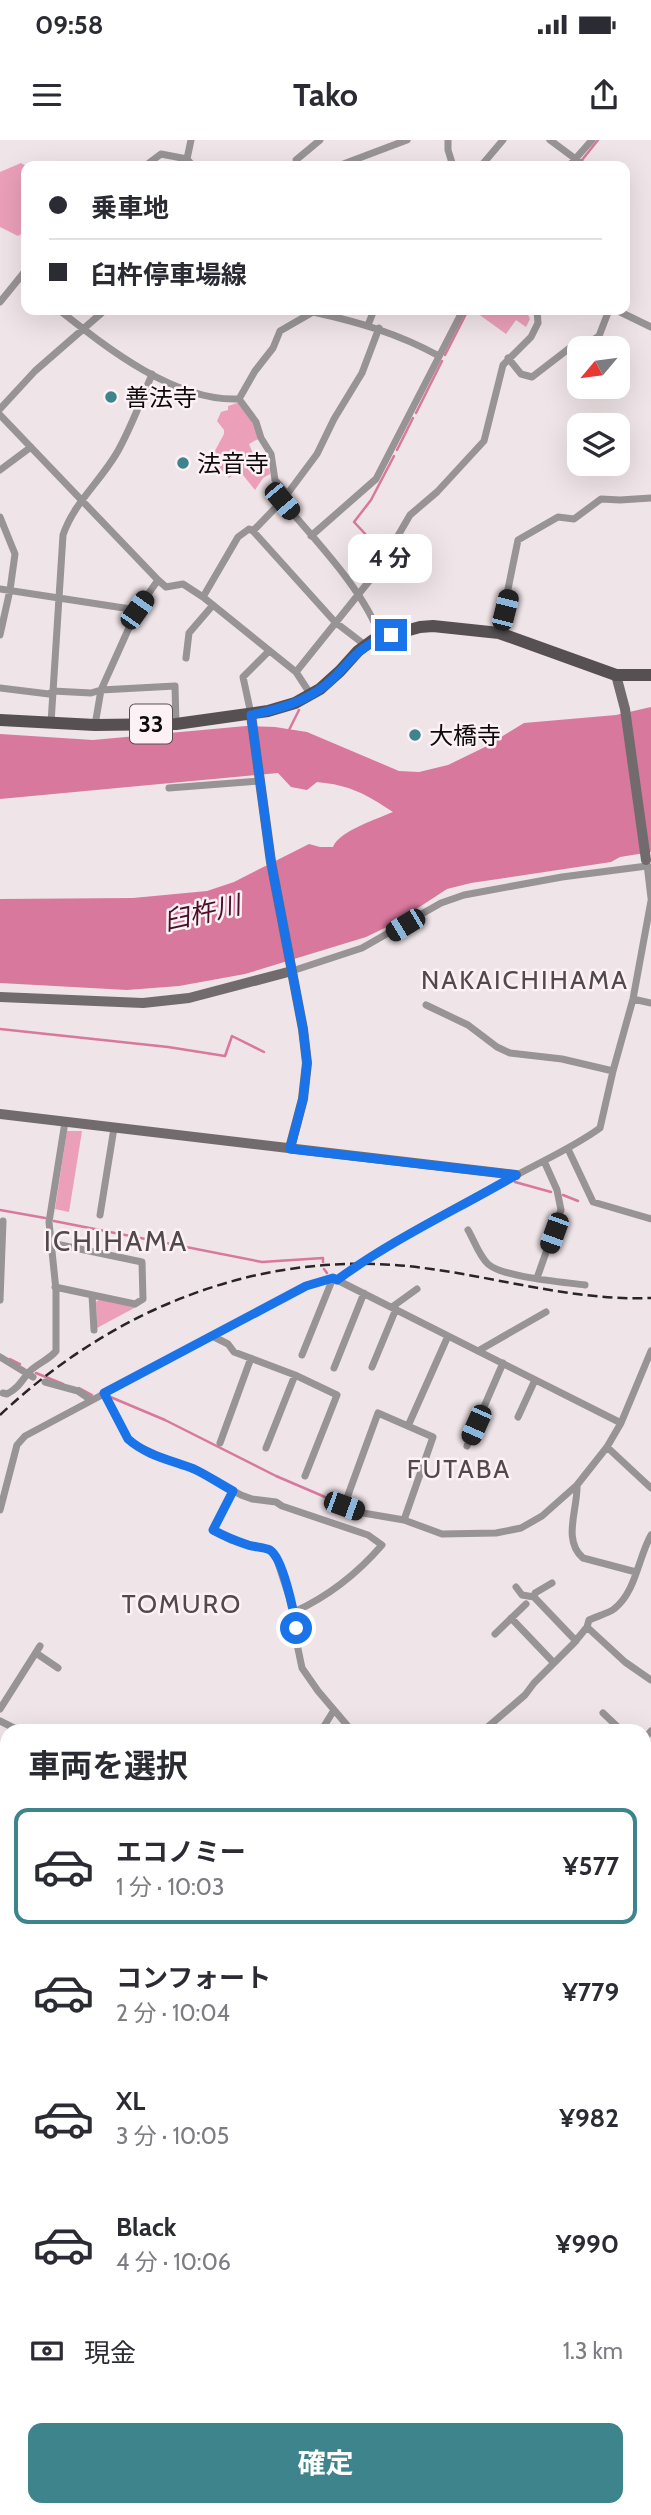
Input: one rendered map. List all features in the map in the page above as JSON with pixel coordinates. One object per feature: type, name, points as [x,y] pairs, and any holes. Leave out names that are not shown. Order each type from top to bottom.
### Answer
[{"type":"main road","name":"33","points":[[0,720],[94,725],[253,720],[311,695],[365,645],[420,627],[433,626],[499,633],[616,675],[651,675]]},
{"type":"street","points":[[152,161],[161,154],[187,159],[191,140]]},
{"type":"street","points":[[296,161],[320,140]]},
{"type":"street","points":[[351,161],[407,140]]},
{"type":"street","points":[[448,140],[451,161]]},
{"type":"street","points":[[485,161],[503,140]]},
{"type":"street","points":[[550,140],[579,161]]},
{"type":"street","points":[[576,159],[592,140]]},
{"type":"street","points":[[0,302],[21,283]]},
{"type":"street","points":[[65,315],[152,374],[196,394],[219,400],[239,399]]},
{"type":"street","points":[[0,408],[35,372],[99,315]]},
{"type":"street","points":[[239,399],[255,371],[273,348],[277,334],[301,315]]},
{"type":"street","points":[[326,315],[407,338],[439,356]]},
{"type":"street","points":[[368,325],[371,315]]},
{"type":"street","points":[[311,536],[376,480],[460,315]]},
{"type":"street","points":[[296,673],[378,570],[410,515],[437,492],[454,470],[484,441],[494,392],[503,365],[531,337],[537,328],[538,315]]},
{"type":"street","points":[[508,358],[522,374],[532,377],[568,349],[599,336],[607,315]]},
{"type":"street","points":[[626,315],[651,327]]},
{"type":"street","points":[[253,531],[285,498],[317,454],[334,419],[362,373],[379,328]]},
{"type":"street","points":[[50,724],[63,535],[69,517],[119,449],[152,374]]},
{"type":"street","points":[[239,399],[256,422],[261,439],[271,454],[275,481],[285,498],[311,536],[359,592],[374,617],[382,638]]},
{"type":"street","points":[[0,415],[158,580],[166,587],[183,584],[203,597],[296,673],[311,695]]},
{"type":"street","points":[[0,470],[30,447]]},
{"type":"street","points":[[499,633],[518,540],[558,517],[574,519],[601,499],[651,498]]},
{"type":"street","points":[[0,517],[15,554],[0,635]]},
{"type":"street","points":[[203,597],[238,537],[249,528],[335,622],[365,645]]},
{"type":"street","points":[[94,725],[101,690],[137,610],[158,580]]},
{"type":"street","points":[[0,589],[137,610]]},
{"type":"street","points":[[186,658],[188,633],[213,605]]},
{"type":"street","points":[[269,651],[243,677],[253,720],[271,862],[307,1063],[303,1099],[290,1149]]},
{"type":"street","points":[[0,1510],[19,1440],[306,1286],[335,1279],[429,1221],[568,1149],[600,1128],[633,999],[651,899],[625,709],[616,675]]},
{"type":"street","points":[[0,688],[49,694],[53,691],[91,693],[101,690],[175,686],[176,724]]},
{"type":"street","points":[[169,788],[259,779]]},
{"type":"street","points":[[0,997],[143,1003],[188,998],[362,948],[441,903],[464,895],[648,864]]},
{"type":"street","points":[[633,999],[651,1003]]},
{"type":"street","points":[[426,1005],[468,1026],[510,1053],[562,1059],[613,1071]]},
{"type":"street","points":[[0,1114],[516,1175]]},
{"type":"street","points":[[3,1393],[16,1390],[56,1351],[55,1287],[49,1222],[65,1122]]},
{"type":"street","points":[[100,1215],[114,1128]]},
{"type":"street","points":[[568,1149],[593,1202],[651,1219]]},
{"type":"street","points":[[537,1278],[561,1210],[557,1190],[544,1161]]},
{"type":"street","points":[[0,1300],[2,1226]]},
{"type":"street","points":[[468,1230],[487,1263],[497,1269],[584,1285]]},
{"type":"street","points":[[51,1243],[142,1262],[143,1299],[135,1304],[55,1287]]},
{"type":"street","points":[[335,1279],[621,1423]]},
{"type":"street","points":[[302,1355],[335,1279]]},
{"type":"street","points":[[372,1367],[394,1308],[417,1289]]},
{"type":"street","points":[[334,1368],[364,1293]]},
{"type":"street","points":[[92,1295],[94,1330]]},
{"type":"street","points":[[478,1351],[546,1312]]},
{"type":"street","points":[[212,1336],[228,1345],[234,1352],[295,1375],[337,1395],[305,1476]]},
{"type":"street","points":[[408,1426],[448,1336]]},
{"type":"street","points":[[404,1521],[433,1437],[378,1413],[344,1506],[442,1534],[513,1531],[542,1516],[577,1485],[607,1447],[621,1423],[650,1355]]},
{"type":"street","points":[[0,1357],[30,1375]]},
{"type":"street","points":[[220,1443],[251,1358]]},
{"type":"street","points":[[467,1446],[503,1363]]},
{"type":"street","points":[[266,1448],[295,1375]]},
{"type":"street","points":[[518,1417],[535,1380]]},
{"type":"street","points":[[45,1382],[78,1391],[91,1399]]},
{"type":"street","points":[[104,1393],[128,1439],[135,1445],[197,1470],[252,1499],[276,1502],[368,1535],[382,1545],[365,1564],[328,1595],[294,1612]]},
{"type":"street","points":[[607,1447],[651,1488]]},
{"type":"street","points":[[577,1485],[571,1539],[577,1553],[583,1558],[636,1572]]},
{"type":"street","points":[[233,1491],[213,1530],[232,1540],[270,1550],[277,1560],[294,1612],[302,1668],[346,1724]]},
{"type":"street","points":[[491,1724],[525,1695],[534,1682],[576,1641],[589,1620],[617,1607],[630,1589],[651,1535]]},
{"type":"street","points":[[534,1597],[535,1593],[552,1583]]},
{"type":"street","points":[[516,1587],[522,1595],[534,1597],[576,1641]]},
{"type":"street","points":[[495,1634],[526,1604]]},
{"type":"street","points":[[511,1618],[554,1663]]},
{"type":"street","points":[[587,1627],[625,1662],[651,1680]]},
{"type":"street","points":[[0,1709],[38,1650],[58,1668]]},
{"type":"street","points":[[325,1724],[334,1710]]},
{"type":"street","points":[[603,1713],[615,1724]]},
{"type":"shaded area","points":[[21,163],[21,234],[18,236],[0,227],[0,172]]},
{"type":"shaded area","points":[[480,315],[528,315],[530,319],[526,327],[516,320],[506,334]]},
{"type":"shaded area","points":[[237,403],[254,424],[258,439],[249,444],[254,456],[267,453],[270,474],[263,478],[255,490],[239,470],[229,478],[211,458],[224,434],[217,421],[221,412]]},
{"type":"shaded area","points":[[67,1131],[82,1131],[69,1212],[55,1209]]},
{"type":"shaded area","points":[[100,1299],[136,1307],[97,1328],[96,1302]]},
{"type":"water","name":"臼杵川","points":[[651,707],[651,852],[620,857],[611,862],[447,889],[395,923],[366,937],[245,974],[179,986],[127,990],[0,983],[0,899],[133,898],[207,891],[234,882],[309,844],[333,847],[350,831],[393,812],[366,795],[339,785],[317,782],[307,790],[291,787],[278,773],[0,799],[0,734],[93,740],[246,726],[275,727],[307,732],[399,771],[419,772],[448,765],[485,747],[524,723],[616,715]]},
{"type":"waterway","points":[[582,160],[598,140]]},
{"type":"waterway","points":[[445,355],[465,315]]},
{"type":"waterway","points":[[416,413],[442,361]]},
{"type":"waterway","points":[[397,450],[413,418]]},
{"type":"waterway","points":[[370,539],[354,522],[371,500],[394,456]]},
{"type":"waterway","points":[[288,732],[299,710]]},
{"type":"waterway","points":[[0,1029],[168,1047],[225,1056],[232,1036],[264,1052]]},
{"type":"waterway","points":[[515,1182],[551,1192]]},
{"type":"waterway","points":[[563,1195],[578,1201]]},
{"type":"waterway","points":[[0,1210],[45,1218]]},
{"type":"waterway","points":[[54,1221],[262,1262],[323,1258],[323,1262]]},
{"type":"waterway","points":[[324,1269],[327,1273]]},
{"type":"waterway","points":[[10,1359],[20,1364]]},
{"type":"waterway","points":[[36,1373],[63,1384]]},
{"type":"waterway","points":[[79,1388],[92,1395]]},
{"type":"waterway","points":[[108,1396],[165,1420],[276,1476],[339,1503]]},
{"type":"railway","points":[[0,1415],[45,1376],[94,1342],[145,1314],[199,1292],[254,1276],[312,1266],[371,1264],[431,1269],[568,1293],[651,1298]]},
{"type":"place","name":"善法寺","points":[[111,397]]},
{"type":"place","name":"法音寺","points":[[183,463]]},
{"type":"place","name":"大橋寺","points":[[415,735]]},
{"type":"district","name":"NAKAICHIHAMA","points":[[525,980]]},
{"type":"district","name":"ICHIHAMA","points":[[116,1241]]},
{"type":"district","name":"FUTABA","points":[[459,1469]]},
{"type":"district","name":"TOMURO","points":[[182,1604]]},
{"type":"route","points":[[296,1628],[282,1572],[270,1550],[232,1540],[213,1530],[233,1491],[197,1470],[135,1445],[128,1439],[104,1393],[306,1286],[333,1278],[337,1280],[368,1257],[429,1221],[516,1175],[290,1149],[303,1099],[307,1063],[271,862],[251,715],[283,708],[311,695],[328,682],[358,651],[373,640],[391,635]]}]
